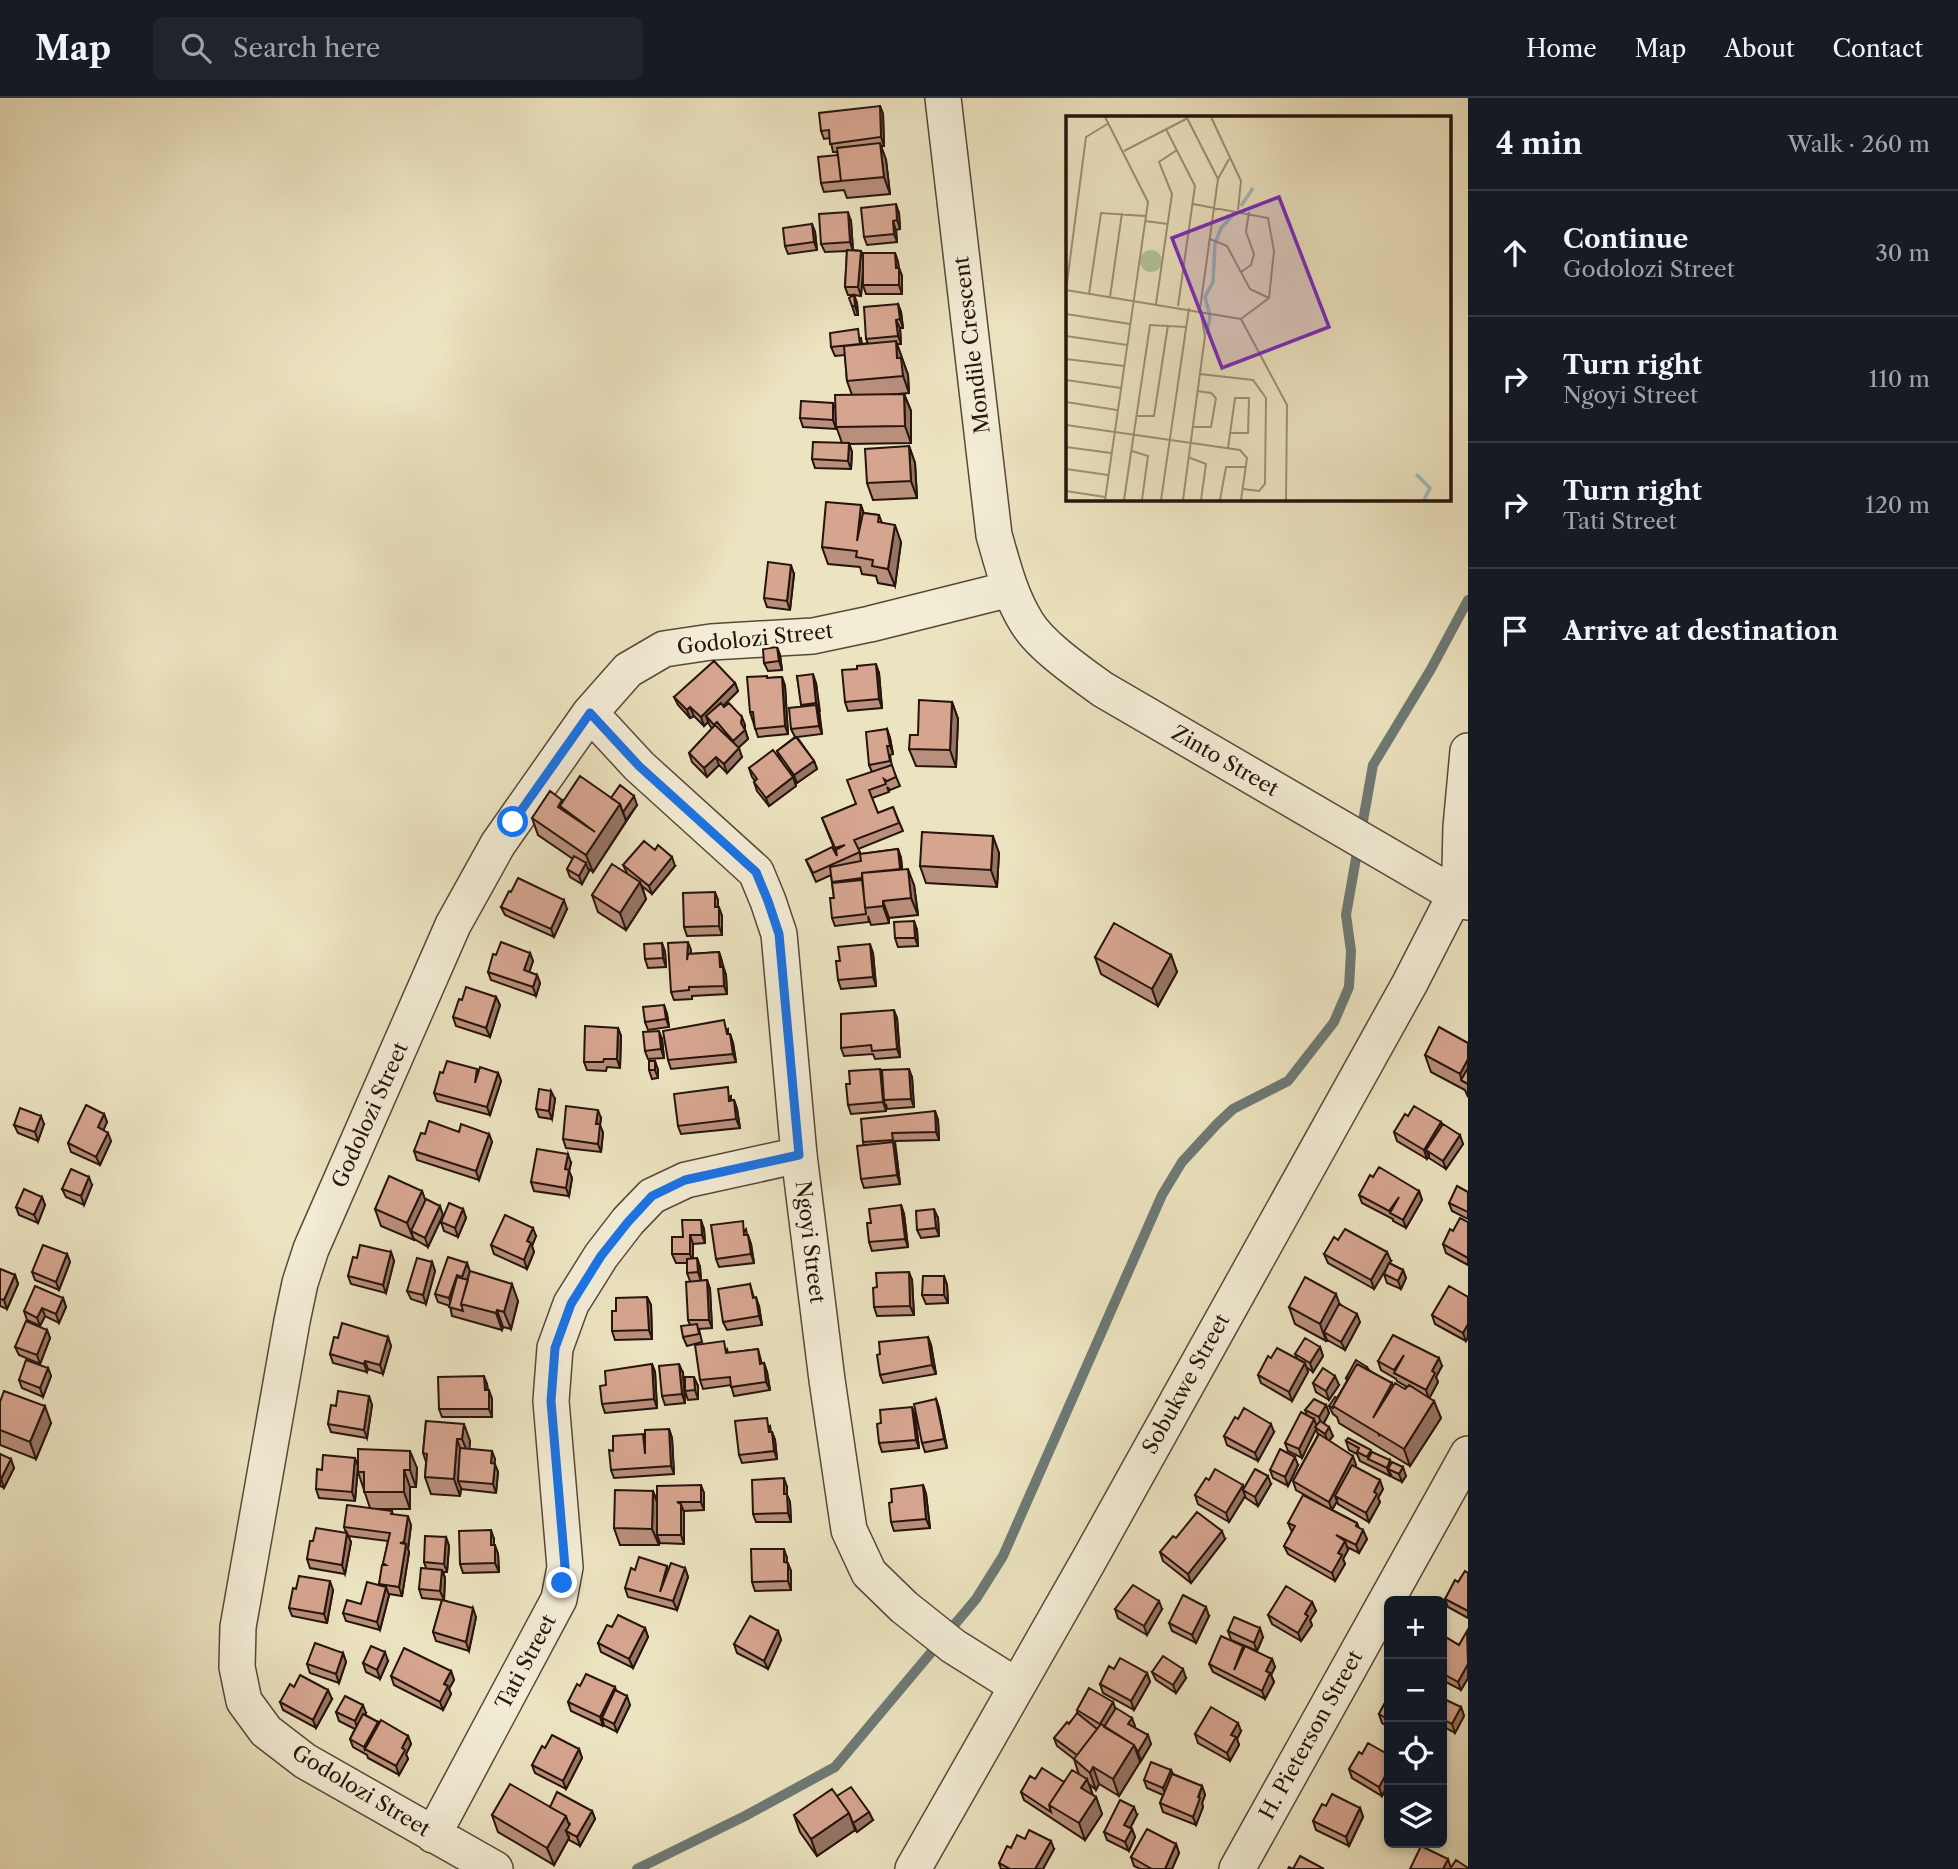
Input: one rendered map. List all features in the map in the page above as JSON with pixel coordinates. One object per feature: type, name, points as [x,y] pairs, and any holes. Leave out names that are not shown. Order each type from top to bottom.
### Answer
[{"type":"street","name":"Mondile Crescent","points":[[943,98],[994,535],[1010,589]]},
{"type":"street","name":"Godolozi Street","points":[[495,1869],[305,1761],[266,1731],[244,1701],[237,1667],[238,1627],[292,1321],[311,1250],[453,925],[473,887],[498,844],[590,713],[628,670],[664,649],[711,642],[813,636],[1010,589]]},
{"type":"street","name":"Zinto Street","points":[[1010,589],[1028,625],[1065,662],[1102,689],[1462,899]]},
{"type":"street","name":"Ngoyi Street","points":[[590,713],[639,766],[756,872],[779,934],[799,1155],[849,1530],[869,1573],[904,1608],[953,1646],[1015,1685]]},
{"type":"street","name":"Sobukwe Street","points":[[913,1869],[1403,995],[1462,899],[1461,827],[1468,751]]},
{"type":"street","name":"Tati Street","points":[[433,1835],[559,1599],[565,1567],[551,1401],[555,1348],[571,1304],[601,1256],[652,1196],[685,1180],[799,1155]]},
{"type":"street","name":"H. Pieterson Street","points":[[1237,1869],[1468,1454]]},
{"type":"building","points":[[880,106],[881,137],[830,144],[829,130],[821,131],[819,113]]},
{"type":"building","points":[[880,143],[884,177],[841,181],[837,148]]},
{"type":"building","points":[[838,155],[841,181],[821,183],[818,157]]},
{"type":"building","points":[[896,204],[894,234],[864,237],[861,208]]},
{"type":"building","points":[[848,212],[850,242],[821,244],[819,214]]},
{"type":"building","points":[[812,224],[814,242],[785,246],[783,228]]},
{"type":"building","points":[[847,250],[861,251],[858,287],[845,287]]},
{"type":"building","points":[[863,253],[895,253],[896,268],[899,268],[899,285],[863,285]]},
{"type":"building","points":[[854,295],[855,306],[852,306],[849,298]]},
{"type":"building","points":[[898,304],[898,336],[866,339],[864,307]]},
{"type":"building","points":[[858,329],[860,344],[831,347],[830,333]]},
{"type":"building","points":[[896,341],[897,358],[901,358],[903,376],[847,381],[844,346]]},
{"type":"building","points":[[904,394],[905,426],[836,427],[835,395]]},
{"type":"building","points":[[801,401],[833,403],[833,420],[800,418]]},
{"type":"building","points":[[813,442],[849,443],[848,461],[812,459]]},
{"type":"building","points":[[909,446],[911,481],[867,483],[865,449]]},
{"type":"building","points":[[826,502],[861,505],[857,541],[863,513],[879,515],[878,522],[895,525],[888,569],[872,566],[873,560],[856,557],[857,551],[822,547]]},
{"type":"building","points":[[768,562],[791,565],[787,601],[764,598]]},
{"type":"building","points":[[777,647],[779,661],[764,663],[763,649]]},
{"type":"building","points":[[714,661],[735,683],[701,717],[690,707],[687,710],[674,697]]},
{"type":"building","points":[[876,664],[879,699],[845,702],[842,670]]},
{"type":"building","points":[[813,674],[816,703],[801,705],[797,676]]},
{"type":"building","points":[[747,677],[782,677],[785,726],[755,729],[753,712],[750,712]]},
{"type":"building","points":[[919,700],[952,702],[950,750],[909,749],[910,735],[918,735]]},
{"type":"building","points":[[721,703],[724,707],[729,703],[742,717],[741,723],[745,730],[733,741],[717,722],[714,725],[706,716]]},
{"type":"building","points":[[816,705],[819,726],[791,729],[789,708]]},
{"type":"building","points":[[715,725],[739,748],[724,764],[716,757],[704,768],[689,753]]},
{"type":"building","points":[[887,729],[890,761],[869,765],[866,732]]},
{"type":"building","points":[[796,737],[814,761],[794,775],[777,751]]},
{"type":"building","points":[[773,750],[793,777],[766,798],[754,782],[757,779],[749,768]]},
{"type":"building","points":[[892,765],[896,777],[887,781],[884,779],[886,784],[869,790],[878,813],[893,807],[899,823],[854,840],[860,852],[813,873],[806,860],[832,847],[837,856],[836,850],[845,845],[835,848],[822,818],[856,804],[847,780]]},
{"type":"building","points":[[580,776],[620,804],[586,855],[532,818],[550,791],[562,800],[558,807],[595,832],[560,806]]},
{"type":"building","points":[[620,785],[634,796],[623,812],[620,804],[611,798]]},
{"type":"building","points":[[922,832],[993,836],[991,870],[920,866]]},
{"type":"building","points":[[644,841],[655,850],[658,845],[672,857],[649,886],[623,865]]},
{"type":"building","points":[[898,849],[900,869],[862,873],[862,878],[832,882],[830,867],[861,861],[860,854]]},
{"type":"building","points":[[574,856],[586,863],[579,876],[567,869]]},
{"type":"building","points":[[612,864],[640,882],[620,913],[592,895]]},
{"type":"building","points":[[908,869],[911,898],[883,901],[883,906],[865,908],[862,873]]},
{"type":"building","points":[[518,878],[564,900],[551,929],[501,907]]},
{"type":"building","points":[[862,880],[866,914],[832,918],[832,883]]},
{"type":"building","points":[[715,892],[715,907],[719,907],[719,926],[684,927],[683,893]]},
{"type":"building","points":[[914,921],[915,938],[895,938],[894,922]]},
{"type":"building","points":[[1114,923],[1171,955],[1152,989],[1095,957]]},
{"type":"building","points":[[501,942],[530,953],[524,970],[537,975],[533,987],[488,972],[493,954],[496,955]]},
{"type":"building","points":[[688,942],[687,960],[688,954],[719,952],[724,986],[689,987],[689,990],[671,992],[668,943]]},
{"type":"building","points":[[662,943],[663,958],[645,959],[644,944]]},
{"type":"building","points":[[870,944],[873,977],[838,980],[838,947]]},
{"type":"building","points":[[466,987],[496,997],[486,1028],[453,1017]]},
{"type":"building","points":[[664,1005],[666,1019],[645,1022],[643,1007]]},
{"type":"building","points":[[894,1010],[897,1049],[872,1051],[871,1045],[841,1048],[841,1014]]},
{"type":"building","points":[[724,1020],[727,1034],[730,1034],[733,1054],[668,1060],[663,1031]]},
{"type":"building","points":[[585,1026],[618,1028],[617,1059],[584,1062]]},
{"type":"building","points":[[1439,1027],[1468,1043],[1468,1059],[1460,1074],[1425,1055]]},
{"type":"building","points":[[659,1031],[661,1049],[645,1051],[643,1032]]},
{"type":"building","points":[[447,1061],[477,1069],[475,1083],[480,1067],[498,1073],[487,1107],[434,1093],[440,1072],[443,1073]]},
{"type":"building","points":[[649,1061],[655,1061],[655,1070],[649,1070]]},
{"type":"building","points":[[1468,1068],[1468,1084],[1461,1080]]},
{"type":"building","points":[[880,1069],[883,1102],[848,1105],[846,1084],[850,1084],[849,1071]]},
{"type":"building","points":[[909,1069],[911,1099],[884,1100],[882,1070]]},
{"type":"building","points":[[728,1087],[729,1101],[734,1100],[736,1119],[678,1126],[674,1094]]},
{"type":"building","points":[[539,1089],[551,1091],[549,1111],[536,1109]]},
{"type":"building","points":[[86,1105],[104,1114],[98,1127],[108,1133],[96,1157],[68,1143]]},
{"type":"building","points":[[566,1106],[598,1110],[598,1144],[563,1139]]},
{"type":"building","points":[[1414,1106],[1441,1122],[1424,1150],[1394,1132],[1405,1114],[1408,1116]]},
{"type":"building","points":[[20,1108],[41,1116],[35,1132],[14,1125]]},
{"type":"building","points":[[935,1111],[936,1132],[892,1133],[893,1140],[863,1142],[861,1119]]},
{"type":"building","points":[[429,1121],[459,1132],[461,1124],[489,1134],[476,1171],[414,1151],[421,1133],[425,1134]]},
{"type":"building","points":[[1443,1124],[1460,1135],[1443,1161],[1426,1150]]},
{"type":"building","points":[[893,1142],[897,1175],[861,1179],[857,1146]]},
{"type":"building","points":[[537,1149],[568,1154],[565,1169],[569,1170],[566,1188],[531,1182]]},
{"type":"building","points":[[1379,1167],[1419,1191],[1403,1220],[1390,1213],[1399,1197],[1389,1211],[1359,1195],[1370,1175],[1373,1177]]},
{"type":"building","points":[[71,1169],[89,1177],[81,1196],[62,1189]]},
{"type":"building","points":[[389,1176],[422,1191],[407,1223],[375,1209]]},
{"type":"building","points":[[1457,1186],[1468,1192],[1468,1212],[1449,1203]]},
{"type":"building","points":[[24,1189],[42,1197],[34,1215],[16,1207]]},
{"type":"building","points":[[426,1199],[440,1206],[425,1238],[411,1231]]},
{"type":"building","points":[[449,1203],[463,1209],[455,1228],[441,1222]]},
{"type":"building","points":[[901,1205],[905,1239],[869,1242],[869,1209]]},
{"type":"building","points":[[934,1209],[936,1228],[917,1230],[916,1211]]},
{"type":"building","points":[[505,1215],[533,1228],[527,1241],[531,1243],[524,1260],[491,1245]]},
{"type":"building","points":[[1460,1218],[1468,1222],[1468,1258],[1443,1244],[1450,1229],[1453,1231]]},
{"type":"building","points":[[682,1220],[701,1220],[702,1235],[690,1235],[690,1254],[672,1254],[672,1237],[683,1237]]},
{"type":"building","points":[[743,1221],[744,1235],[748,1235],[751,1254],[716,1259],[711,1225]]},
{"type":"building","points":[[1345,1229],[1387,1252],[1371,1280],[1324,1254],[1334,1237],[1338,1240]]},
{"type":"building","points":[[43,1245],[67,1254],[56,1282],[32,1272]]},
{"type":"building","points":[[360,1245],[391,1252],[383,1285],[348,1276],[353,1257],[357,1258]]},
{"type":"building","points":[[448,1257],[467,1263],[462,1277],[457,1275],[449,1298],[435,1294]]},
{"type":"building","points":[[417,1258],[432,1262],[423,1295],[407,1291]]},
{"type":"building","points":[[697,1258],[698,1272],[687,1273],[687,1259]]},
{"type":"building","points":[[1389,1263],[1403,1270],[1398,1281],[1384,1274]]},
{"type":"building","points":[[0,1269],[15,1275],[4,1300],[0,1299]]},
{"type":"building","points":[[470,1271],[512,1284],[504,1312],[497,1310],[496,1313],[461,1304]]},
{"type":"building","points":[[909,1272],[910,1306],[874,1307],[873,1288],[877,1287],[876,1273]]},
{"type":"building","points":[[923,1276],[944,1276],[944,1295],[922,1295]]},
{"type":"building","points":[[457,1277],[468,1280],[461,1304],[463,1311],[449,1307]]},
{"type":"building","points":[[1305,1277],[1336,1294],[1320,1324],[1289,1307]]},
{"type":"building","points":[[707,1280],[709,1320],[688,1320],[686,1282]]},
{"type":"building","points":[[750,1284],[753,1298],[756,1297],[759,1316],[723,1322],[718,1289]]},
{"type":"building","points":[[35,1286],[63,1298],[56,1314],[42,1308],[37,1318],[24,1311]]},
{"type":"building","points":[[1449,1286],[1468,1297],[1468,1324],[1463,1333],[1432,1315]]},
{"type":"building","points":[[647,1297],[649,1330],[612,1331],[612,1311],[616,1311],[616,1298]]},
{"type":"building","points":[[1339,1304],[1357,1314],[1341,1342],[1324,1332]]},
{"type":"building","points":[[26,1321],[47,1330],[37,1355],[15,1347]]},
{"type":"building","points":[[342,1323],[388,1337],[380,1365],[365,1361],[364,1364],[330,1354],[334,1337],[338,1338]]},
{"type":"building","points":[[697,1324],[699,1334],[683,1337],[681,1326]]},
{"type":"building","points":[[1393,1335],[1439,1358],[1426,1390],[1394,1373],[1404,1355],[1394,1370],[1378,1361]]},
{"type":"building","points":[[928,1337],[932,1365],[880,1375],[877,1355],[880,1354],[879,1342]]},
{"type":"building","points":[[1305,1338],[1320,1347],[1310,1363],[1295,1354]]},
{"type":"building","points":[[724,1341],[726,1353],[758,1349],[760,1364],[764,1363],[766,1382],[731,1387],[730,1377],[700,1380],[695,1345]]},
{"type":"building","points":[[1277,1348],[1305,1363],[1289,1392],[1258,1375],[1268,1356],[1271,1358]]},
{"type":"building","points":[[26,1360],[48,1368],[40,1388],[19,1380]]},
{"type":"building","points":[[1356,1360],[1367,1367],[1366,1369],[1357,1364],[1348,1379],[1346,1378]]},
{"type":"building","points":[[652,1364],[654,1399],[602,1404],[600,1386],[606,1385],[605,1371]]},
{"type":"building","points":[[679,1364],[682,1394],[662,1396],[659,1366]]},
{"type":"building","points":[[1357,1364],[1392,1383],[1373,1418],[1395,1383],[1405,1389],[1409,1385],[1434,1401],[1404,1449],[1333,1406]]},
{"type":"building","points":[[1323,1368],[1335,1376],[1326,1391],[1313,1383]]},
{"type":"building","points":[[484,1376],[485,1390],[489,1390],[489,1409],[439,1409],[438,1377]]},
{"type":"building","points":[[685,1377],[694,1377],[695,1390],[685,1391]]},
{"type":"building","points":[[4,1391],[45,1406],[30,1442],[0,1430],[0,1402]]},
{"type":"building","points":[[338,1391],[369,1396],[364,1430],[328,1424],[331,1405],[336,1406]]},
{"type":"building","points":[[1335,1397],[1337,1398],[1333,1408],[1329,1406]]},
{"type":"building","points":[[936,1399],[944,1439],[922,1443],[914,1404]]},
{"type":"building","points":[[1314,1399],[1326,1405],[1319,1417],[1305,1410]]},
{"type":"building","points":[[912,1407],[916,1440],[879,1443],[877,1424],[881,1423],[880,1410]]},
{"type":"building","points":[[1244,1408],[1271,1424],[1255,1453],[1224,1436]]},
{"type":"building","points":[[1301,1412],[1314,1419],[1299,1449],[1285,1443]]},
{"type":"building","points":[[767,1418],[774,1451],[739,1455],[735,1421]]},
{"type":"building","points":[[426,1421],[464,1424],[462,1439],[457,1439],[454,1479],[425,1477],[427,1454],[423,1453]]},
{"type":"building","points":[[1320,1421],[1329,1427],[1325,1434],[1315,1427]]},
{"type":"building","points":[[669,1429],[671,1466],[611,1470],[609,1450],[613,1451],[613,1436],[643,1434],[645,1454],[645,1430]]},
{"type":"building","points":[[1319,1434],[1353,1456],[1329,1502],[1293,1481]]},
{"type":"building","points":[[1348,1438],[1371,1450],[1367,1457],[1357,1452],[1359,1448],[1346,1441]]},
{"type":"building","points":[[460,1448],[492,1451],[491,1463],[495,1464],[493,1484],[458,1481]]},
{"type":"building","points":[[358,1449],[410,1451],[410,1470],[404,1470],[404,1492],[364,1492],[364,1472],[358,1472]]},
{"type":"building","points":[[1280,1449],[1295,1457],[1285,1477],[1270,1470]]},
{"type":"building","points":[[1372,1452],[1390,1460],[1387,1468],[1368,1459]]},
{"type":"building","points":[[0,1454],[11,1459],[1,1479],[0,1479]]},
{"type":"building","points":[[323,1455],[355,1458],[352,1492],[316,1489],[317,1469],[322,1470]]},
{"type":"building","points":[[1392,1462],[1403,1467],[1399,1474],[1388,1469]]},
{"type":"building","points":[[1352,1465],[1380,1480],[1374,1492],[1377,1494],[1366,1513],[1335,1496]]},
{"type":"building","points":[[1215,1469],[1243,1485],[1226,1513],[1195,1495]]},
{"type":"building","points":[[1255,1469],[1268,1476],[1255,1497],[1243,1490]]},
{"type":"building","points":[[784,1478],[788,1513],[753,1514],[752,1480]]},
{"type":"building","points":[[701,1485],[701,1502],[677,1502],[681,1504],[681,1535],[657,1535],[657,1486]]},
{"type":"building","points":[[923,1485],[926,1519],[891,1522],[891,1489]]},
{"type":"building","points":[[615,1490],[653,1491],[652,1529],[614,1528]]},
{"type":"building","points":[[1303,1495],[1357,1523],[1356,1526],[1363,1530],[1356,1545],[1336,1535],[1345,1541],[1338,1553],[1342,1555],[1332,1573],[1284,1546],[1295,1526],[1288,1523]]},
{"type":"building","points":[[347,1505],[408,1516],[404,1542],[400,1543],[406,1544],[399,1587],[379,1584],[382,1565],[386,1565],[383,1563],[390,1533],[344,1527]]},
{"type":"building","points":[[1197,1512],[1222,1531],[1188,1574],[1160,1552],[1173,1536],[1176,1538]]},
{"type":"building","points":[[316,1528],[347,1533],[342,1565],[307,1559],[310,1541],[313,1541]]},
{"type":"building","points":[[491,1530],[491,1545],[495,1545],[495,1563],[460,1564],[459,1531]]},
{"type":"building","points":[[425,1536],[446,1537],[444,1564],[424,1562]]},
{"type":"building","points":[[751,1549],[784,1549],[784,1562],[788,1563],[788,1581],[752,1582]]},
{"type":"building","points":[[639,1557],[667,1566],[660,1592],[671,1563],[685,1568],[673,1601],[625,1588],[631,1568],[635,1570]]},
{"type":"building","points":[[421,1568],[442,1570],[440,1591],[419,1589]]},
{"type":"building","points":[[1465,1571],[1468,1573],[1468,1611],[1447,1600],[1455,1580],[1458,1582]]},
{"type":"building","points":[[299,1576],[330,1581],[324,1614],[289,1608],[293,1588],[296,1589]]},
{"type":"building","points":[[367,1582],[386,1587],[377,1622],[343,1613],[347,1600],[361,1604]]},
{"type":"building","points":[[1133,1585],[1159,1601],[1144,1626],[1115,1609]]},
{"type":"building","points":[[1286,1586],[1312,1602],[1305,1614],[1308,1616],[1298,1633],[1268,1615]]},
{"type":"building","points":[[1183,1595],[1206,1607],[1192,1635],[1169,1623]]},
{"type":"building","points":[[442,1600],[473,1608],[466,1642],[433,1632]]},
{"type":"building","points":[[618,1615],[645,1628],[629,1659],[598,1643],[607,1625],[612,1627]]},
{"type":"building","points":[[750,1616],[778,1631],[764,1661],[734,1644]]},
{"type":"building","points":[[1234,1617],[1260,1628],[1254,1643],[1228,1631]]},
{"type":"building","points":[[1467,1631],[1468,1664],[1458,1682],[1447,1676],[1447,1638],[1459,1645]]},
{"type":"building","points":[[1221,1636],[1243,1646],[1234,1670],[1245,1646],[1272,1659],[1266,1671],[1270,1673],[1262,1691],[1209,1664]]},
{"type":"building","points":[[315,1643],[343,1653],[336,1674],[307,1664]]},
{"type":"building","points":[[371,1646],[385,1652],[377,1670],[363,1663]]},
{"type":"building","points":[[404,1648],[451,1671],[444,1684],[448,1686],[440,1702],[391,1676]]},
{"type":"building","points":[[1163,1656],[1183,1669],[1173,1685],[1152,1672]]},
{"type":"building","points":[[1120,1658],[1147,1673],[1131,1701],[1100,1684],[1109,1666],[1114,1669]]},
{"type":"building","points":[[586,1674],[615,1687],[600,1717],[568,1702],[577,1684],[580,1686]]},
{"type":"building","points":[[300,1675],[328,1690],[313,1720],[280,1702],[290,1684],[294,1687]]},
{"type":"building","points":[[1089,1688],[1113,1702],[1100,1724],[1077,1710]]},
{"type":"building","points":[[615,1690],[627,1696],[614,1724],[602,1718]]},
{"type":"building","points":[[345,1696],[363,1705],[355,1721],[336,1712]]},
{"type":"building","points":[[1447,1700],[1461,1707],[1452,1724],[1447,1722]]},
{"type":"building","points":[[1384,1704],[1384,1717],[1379,1714]]},
{"type":"building","points":[[1211,1707],[1238,1723],[1231,1735],[1236,1737],[1227,1753],[1195,1734]]},
{"type":"building","points":[[1116,1708],[1132,1718],[1128,1724],[1148,1735],[1138,1752],[1134,1745],[1104,1727]]},
{"type":"building","points":[[1077,1713],[1097,1729],[1077,1755],[1054,1738]]},
{"type":"building","points":[[363,1714],[378,1722],[364,1747],[350,1739]]},
{"type":"building","points":[[381,1720],[408,1736],[402,1748],[405,1750],[396,1766],[365,1749]]},
{"type":"building","points":[[1101,1724],[1134,1745],[1113,1779],[1093,1767],[1090,1773],[1074,1759]]},
{"type":"building","points":[[552,1735],[579,1749],[563,1781],[532,1765],[542,1746],[545,1748]]},
{"type":"building","points":[[1368,1743],[1384,1752],[1384,1778],[1379,1787],[1349,1769],[1359,1752],[1362,1754]]},
{"type":"building","points":[[1151,1762],[1171,1770],[1163,1788],[1144,1780]]},
{"type":"building","points":[[1042,1768],[1064,1782],[1049,1805],[1051,1812],[1021,1792],[1030,1776],[1035,1779]]},
{"type":"building","points":[[1072,1770],[1087,1779],[1081,1788],[1096,1797],[1079,1823],[1049,1805]]},
{"type":"building","points":[[1172,1774],[1202,1786],[1193,1817],[1160,1803]]},
{"type":"building","points":[[510,1784],[566,1816],[547,1848],[492,1815]]},
{"type":"building","points":[[851,1787],[869,1812],[853,1823],[837,1796]]},
{"type":"building","points":[[832,1789],[849,1813],[811,1839],[794,1815]]},
{"type":"building","points":[[557,1792],[592,1811],[577,1837],[566,1831],[570,1824],[566,1816],[550,1807]]},
{"type":"building","points":[[1332,1794],[1360,1808],[1346,1837],[1313,1821],[1322,1804],[1326,1806]]},
{"type":"building","points":[[1120,1800],[1134,1807],[1124,1825],[1132,1829],[1125,1842],[1104,1832]]},
{"type":"building","points":[[1147,1829],[1176,1844],[1165,1869],[1152,1869],[1131,1857]]},
{"type":"building","points":[[1029,1830],[1051,1841],[1035,1869],[1010,1869],[999,1863],[1007,1846],[1011,1848],[1017,1835],[1025,1839]]},
{"type":"building","points":[[1420,1848],[1448,1859],[1443,1869],[1410,1869]]},
{"type":"building","points":[[1300,1856],[1324,1869],[1293,1869]]},
{"type":"building","points":[[1456,1860],[1468,1868],[1468,1869],[1450,1869]]},
{"type":"waterway","points":[[1361,832],[1373,765],[1431,669],[1468,600]]},
{"type":"waterway","points":[[637,1869],[745,1816],[835,1767],[976,1599],[1003,1556],[1162,1195],[1182,1162],[1233,1109],[1288,1081],[1334,1022],[1349,987],[1351,951],[1346,915],[1358,847]]},
{"type":"route","points":[[513,822],[590,713],[639,766],[756,872],[779,934],[799,1155],[685,1180],[652,1196],[601,1256],[571,1304],[555,1348],[551,1401],[565,1567],[562,1583]]}]
